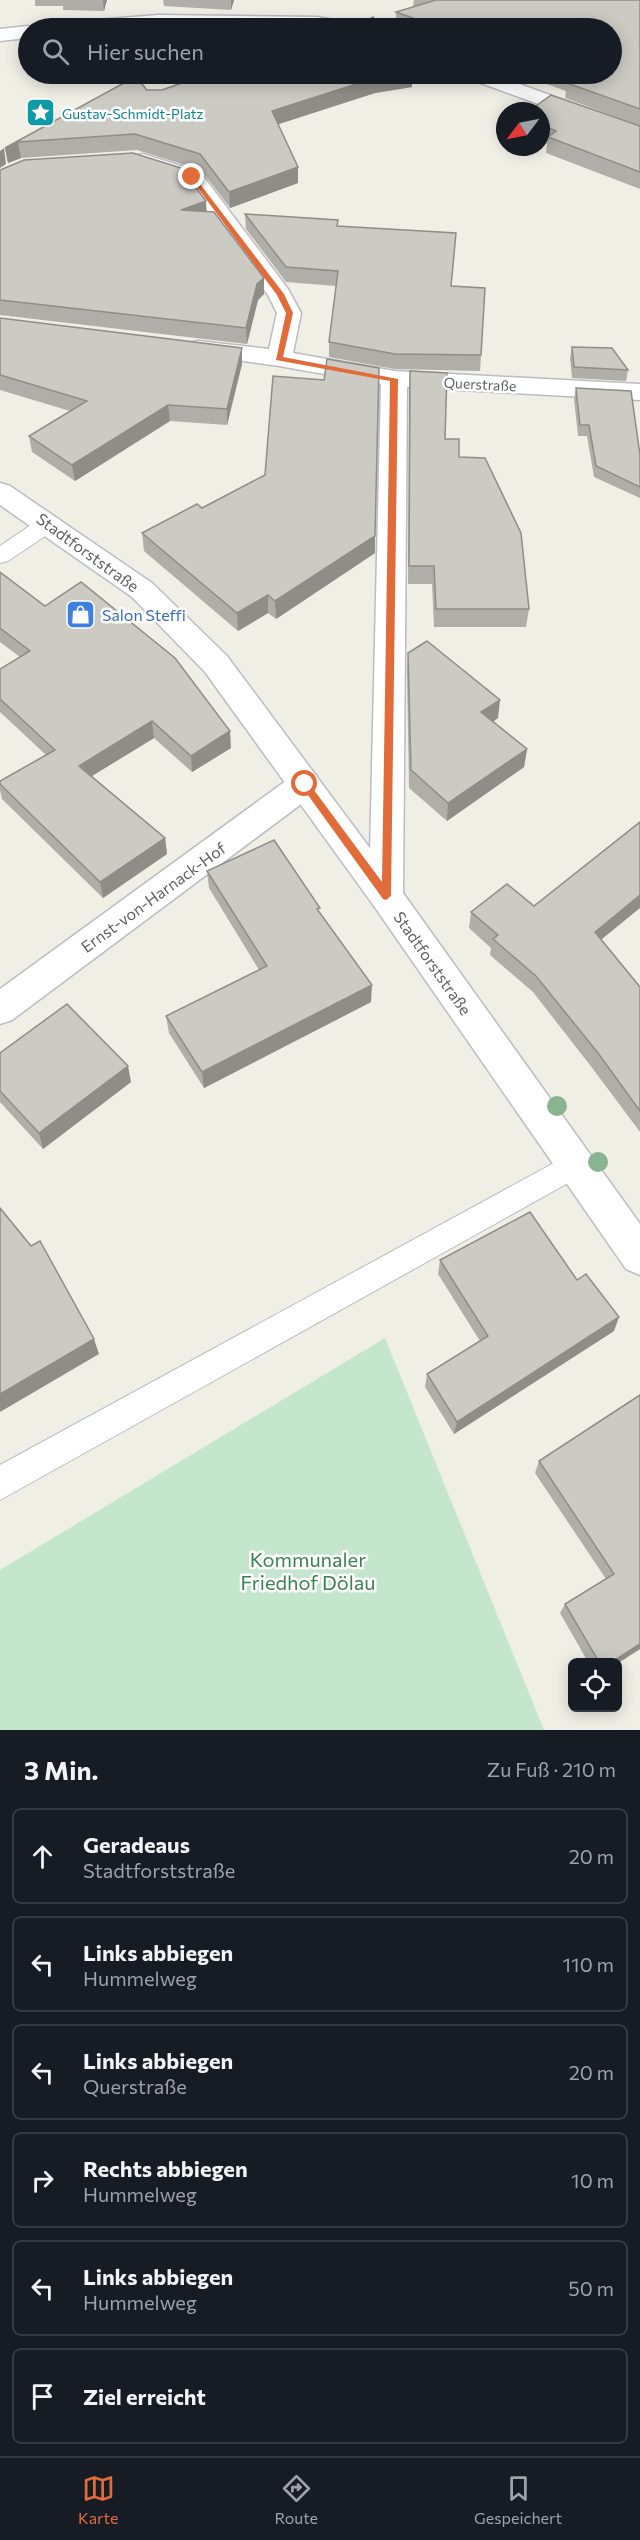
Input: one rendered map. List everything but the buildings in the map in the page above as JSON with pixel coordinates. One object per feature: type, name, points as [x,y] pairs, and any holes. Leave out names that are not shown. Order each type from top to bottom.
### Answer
[{"type":"street","points":[[0,35],[18,33]]},
{"type":"street","points":[[501,84],[640,135]]},
{"type":"street","points":[[125,160],[136,159],[192,177],[280,294],[289,313],[279,358]]},
{"type":"street","name":"Querstraße","points":[[174,345],[279,358],[394,379],[640,392]]},
{"type":"street","points":[[386,896],[394,379]]},
{"type":"street","name":"Stadtforststraße","points":[[0,492],[49,523],[142,590],[216,664],[386,896],[640,1256]]},
{"type":"street","name":"Ernst-von-Harnack-Hof","points":[[0,1009],[305,784]]},
{"type":"lane","points":[[0,555],[49,523]]},
{"type":"lane","points":[[0,1483],[576,1164]]},
{"type":"green space","name":"Kommunaler Friedhof Dölau","points":[[385,1338],[544,1730],[0,1730],[0,1570]]},
{"type":"place","name":"Gustav-Schmidt-Platz","points":[[41,113]]},
{"type":"place","name":"Salon Steffi","points":[[81,614]]},
{"type":"route","points":[[192,177],[280,294],[289,313],[279,358],[394,379],[386,896],[305,784]]}]
